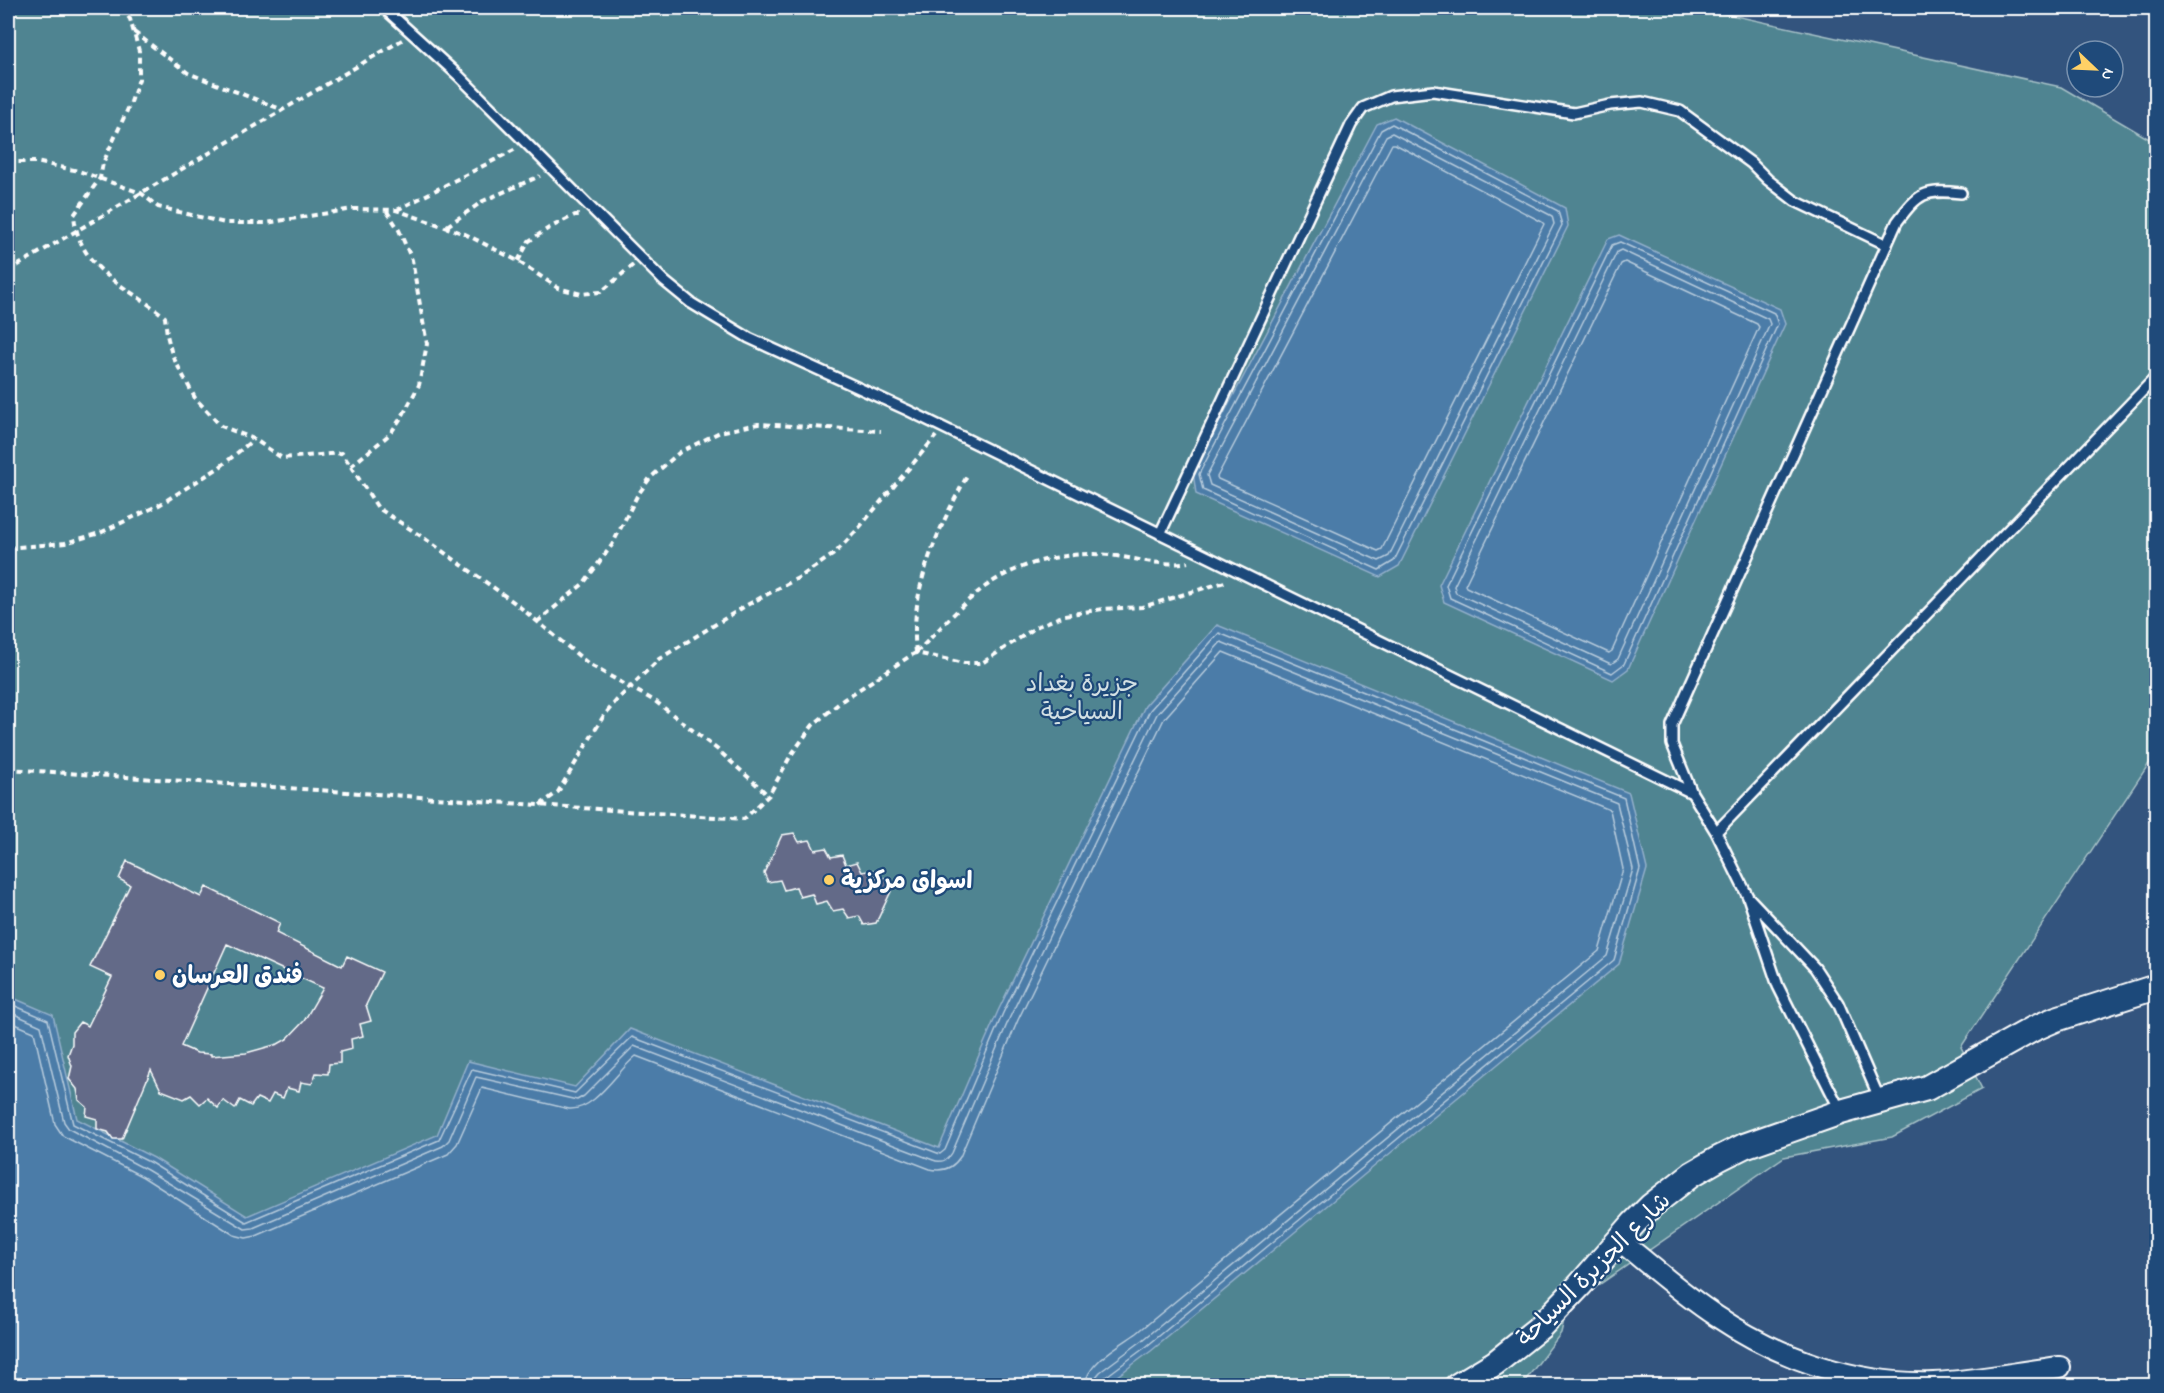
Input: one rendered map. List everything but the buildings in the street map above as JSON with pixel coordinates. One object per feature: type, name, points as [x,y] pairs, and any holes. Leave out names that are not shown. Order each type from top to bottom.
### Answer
[{"type":"street","name":"شارع الجزيرة السياحة","points":[[1457,1386],[1495,1363],[1540,1326],[1580,1285],[1634,1223],[1669,1191],[1718,1159],[1744,1146],[1841,1112],[1927,1089],[2033,1029],[2056,1019],[2157,987]]},
{"type":"street","points":[[1619,1240],[1683,1293],[1717,1317],[1790,1355],[1830,1369],[1862,1378],[1934,1384],[2060,1367]]},
{"type":"lane","points":[[384,8],[459,75],[664,281],[691,303],[748,338],[943,427],[1692,793]]},
{"type":"lane","points":[[1161,534],[1351,125],[1363,108],[1391,96],[1433,91],[1574,113],[1610,105],[1642,102],[1680,111],[1751,163],[1795,201],[1887,245]]},
{"type":"lane","points":[[1841,1112],[1778,986],[1748,897],[1716,832],[1692,793],[1672,744],[1672,724],[1897,222],[1914,200],[1922,194],[1940,190],[1961,193]]},
{"type":"lane","points":[[1716,832],[2157,376]]},
{"type":"lane","points":[[1748,897],[1815,968],[1838,1003],[1880,1100]]},
{"type":"path","points":[[122,8],[130,19],[139,51],[139,79],[103,163],[100,178],[74,215],[75,231],[88,257],[116,284],[146,301],[165,317],[172,355],[195,398],[221,426],[254,439],[282,458],[342,453],[378,508],[515,603],[590,665],[655,701],[677,717],[769,795]]},
{"type":"path","points":[[134,32],[188,73],[282,110]]},
{"type":"path","points":[[8,271],[413,34]]},
{"type":"path","points":[[396,210],[526,144]]},
{"type":"path","points":[[8,162],[36,162],[79,171],[141,193],[158,207],[225,223],[266,223],[353,208],[396,210],[465,234],[518,261],[558,288],[581,294],[601,292],[641,258]]},
{"type":"path","points":[[447,227],[483,201],[552,171]]},
{"type":"path","points":[[351,466],[390,434],[403,415],[419,385],[427,344],[412,260],[399,230],[386,210]]},
{"type":"path","points":[[518,261],[529,241],[549,228],[575,215],[597,214]]},
{"type":"path","points":[[537,622],[583,584],[612,545],[650,477],[680,452],[720,432],[758,424],[881,431]]},
{"type":"path","points":[[539,805],[558,792],[603,717],[616,700],[659,659],[747,605],[800,577],[834,554],[858,529],[943,427]]},
{"type":"path","points":[[8,548],[65,543],[100,533],[159,504],[220,467],[254,439]]},
{"type":"path","points":[[916,653],[914,633],[917,607],[926,570],[940,527],[967,476]]},
{"type":"path","points":[[8,769],[744,819],[769,795],[791,755],[813,724],[843,700],[916,653],[959,609],[986,586],[1021,567],[1059,556],[1094,554],[1127,557],[1163,565],[1187,562],[1206,556]]},
{"type":"path","points":[[916,653],[964,663],[982,663],[1038,626],[1065,615],[1103,609],[1142,607],[1182,594],[1250,577]]},
{"type":"green space","name":"جزيرة بغداد السياحية","points":[[8,8],[1699,8],[2061,87],[2065,89],[2065,99],[2081,99],[2156,143],[2156,753],[1961,1047],[1982,1089],[1892,1137],[1784,1157],[1567,1307],[1561,1333],[1522,1385],[8,1385]]},
{"type":"water","points":[[1394,117],[1565,208],[1568,226],[1399,566],[1380,577],[1196,494],[1193,472],[1377,124]]},
{"type":"water","points":[[1619,235],[1780,309],[1785,324],[1628,669],[1613,680],[1444,602],[1439,585],[1608,239]]},
{"type":"water","points":[[1217,625],[1629,793],[1647,869],[1619,964],[1151,1351],[1105,1385],[8,1386],[8,1002],[11,997],[53,1015],[77,1119],[154,1158],[247,1216],[437,1135],[468,1061],[575,1087],[630,1029],[939,1148],[998,1011],[1145,706]]},
{"type":"place","name":"اسواق مركزية","points":[[829,880]]},
{"type":"place","name":"فندق العرسان","points":[[160,975]]}]
